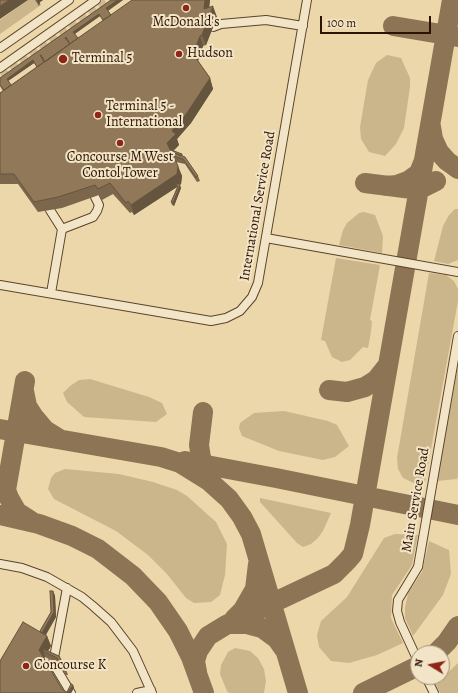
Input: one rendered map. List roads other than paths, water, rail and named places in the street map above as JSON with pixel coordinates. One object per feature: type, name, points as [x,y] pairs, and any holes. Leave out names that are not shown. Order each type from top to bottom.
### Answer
[{"type":"street","points":[[0,48],[69,0]]},
{"type":"street","points":[[0,68],[96,0]]},
{"type":"street","name":"International Service Road","points":[[0,285],[211,321],[226,318],[243,308],[257,289],[307,0]]},
{"type":"street","points":[[212,30],[229,24],[266,20],[303,26]]},
{"type":"street","points":[[62,229],[93,217],[97,211],[98,205],[95,197]]},
{"type":"street","points":[[50,210],[62,229],[51,293]]},
{"type":"street","points":[[266,238],[458,272]]},
{"type":"street","name":"Main Service Road","points":[[411,645],[400,622],[398,605],[401,593],[418,566],[458,336]]},
{"type":"street","points":[[0,564],[29,570],[67,588],[82,597],[111,622],[133,651],[152,692],[137,693]]},
{"type":"street","points":[[67,588],[53,663],[70,693]]},
{"type":"tunnel","points":[[0,74],[109,0]]},
{"type":"place","name":"McDonald's","points":[[186,8]]},
{"type":"place","name":"Hudson","points":[[179,54]]},
{"type":"place","name":"Terminal 5","points":[[63,59]]},
{"type":"place","name":"Terminal 5 - International","points":[[98,115]]},
{"type":"place","name":"Concourse M West Contol Tower","points":[[120,143]]},
{"type":"place","name":"Concourse K","points":[[26,666]]}]
